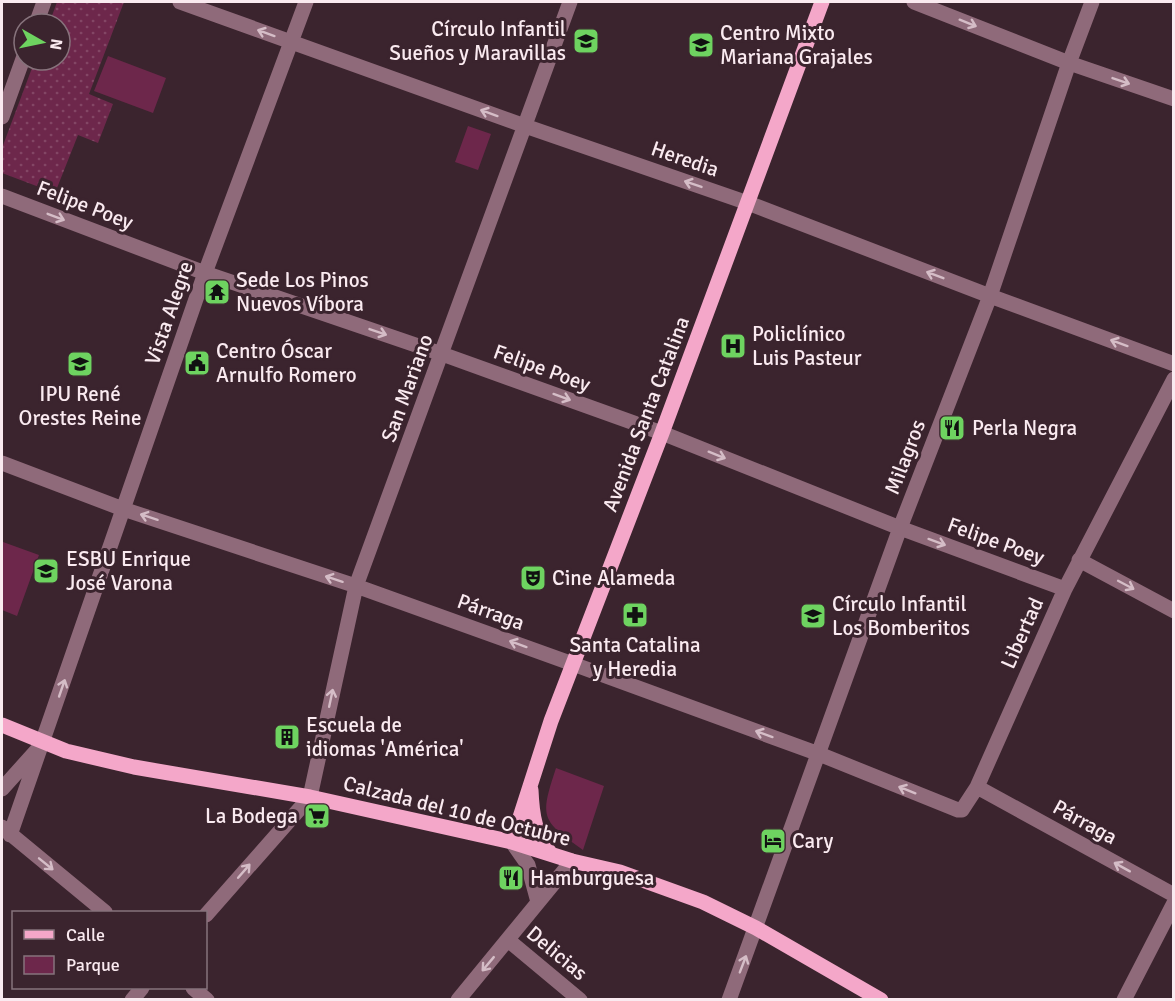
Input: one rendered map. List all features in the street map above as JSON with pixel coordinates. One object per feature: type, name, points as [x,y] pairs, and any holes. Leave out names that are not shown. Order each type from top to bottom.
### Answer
[{"type":"main road","name":"Avenida Santa Catalina","points":[[512,842],[573,664],[662,433],[822,2]]},
{"type":"main road","name":"Calzada del 10 de Octubre","points":[[2,725],[66,751],[134,767],[310,797],[512,842],[572,861],[620,872],[703,902],[756,928],[881,999]]},
{"type":"main road","points":[[531,783],[538,836],[551,855]]},
{"type":"street","name":"Heredia","points":[[180,2],[525,126],[748,202],[1173,364]]},
{"type":"street","name":"Vista Alegre","points":[[6,831],[43,743],[205,273],[306,2]]},
{"type":"street","name":"San Mariano","points":[[310,797],[356,586],[570,2]]},
{"type":"street","points":[[914,2],[1069,63],[1173,99]]},
{"type":"street","name":"Milagros","points":[[729,999],[900,528],[990,296],[1092,2]]},
{"type":"street","points":[[2,117],[18,72]]},
{"type":"street","name":"Felipe Poey","points":[[2,196],[205,273],[442,354],[662,433],[900,528],[1065,589]]},
{"type":"street","name":"Libertad","points":[[962,810],[977,787],[1079,560],[1173,379]]},
{"type":"street","name":"Párraga","points":[[2,463],[123,509],[356,586],[573,664],[819,754],[962,810]]},
{"type":"street","points":[[1079,560],[1173,611]]},
{"type":"street","points":[[2,789],[43,743]]},
{"type":"street","name":"Párraga","points":[[977,787],[1173,895]]},
{"type":"street","points":[[207,914],[310,797]]},
{"type":"street","points":[[6,831],[104,911]]},
{"type":"street","points":[[512,842],[528,865],[538,902]]},
{"type":"street","points":[[458,999],[572,861]]},
{"type":"street","points":[[1124,999],[1173,903]]},
{"type":"street","name":"Delicias","points":[[508,940],[580,999]]},
{"type":"street","points":[[195,989],[207,999]]},
{"type":"green space","points":[[57,2],[124,2],[89,94],[113,104],[98,143],[78,135],[55,193],[2,173],[2,148],[30,72],[72,72],[72,12],[53,12]]},
{"type":"green space","points":[[108,56],[166,78],[153,113],[94,91]]},
{"type":"green space","points":[[468,126],[491,134],[478,170],[455,162]]},
{"type":"green space","points":[[3,542],[39,555],[17,616],[2,610]]},
{"type":"green space","points":[[556,768],[604,786],[583,850],[558,831],[547,816],[547,797]]},
{"type":"place","name":"Círculo Infantil Sueños y Maravillas","points":[[586,41]]},
{"type":"place","name":"Centro Mixto Mariana Grajales","points":[[701,45]]},
{"type":"place","name":"Sede Los Pinos Nuevos Víbora","points":[[217,292]]},
{"type":"place","name":"Policlínico Luis Pasteur","points":[[733,346]]},
{"type":"place","name":"Centro Óscar Arnulfo Romero","points":[[197,363]]},
{"type":"place","name":"IPU René Orestes Reine","points":[[80,364]]},
{"type":"place","name":"Perla Negra","points":[[952,428]]},
{"type":"place","name":"ESBU Enrique José Varona","points":[[46,571]]},
{"type":"place","name":"Cine Alameda","points":[[533,578]]},
{"type":"place","name":"Santa Catalina y Heredia","points":[[635,615]]},
{"type":"place","name":"Círculo Infantil Los Bomberitos","points":[[813,616]]},
{"type":"place","name":"Escuela de idiomas 'América'","points":[[287,737]]},
{"type":"place","name":"La Bodega","points":[[317,816]]},
{"type":"place","name":"Cary","points":[[773,841]]},
{"type":"place","name":"Hamburguesa","points":[[511,878]]}]
